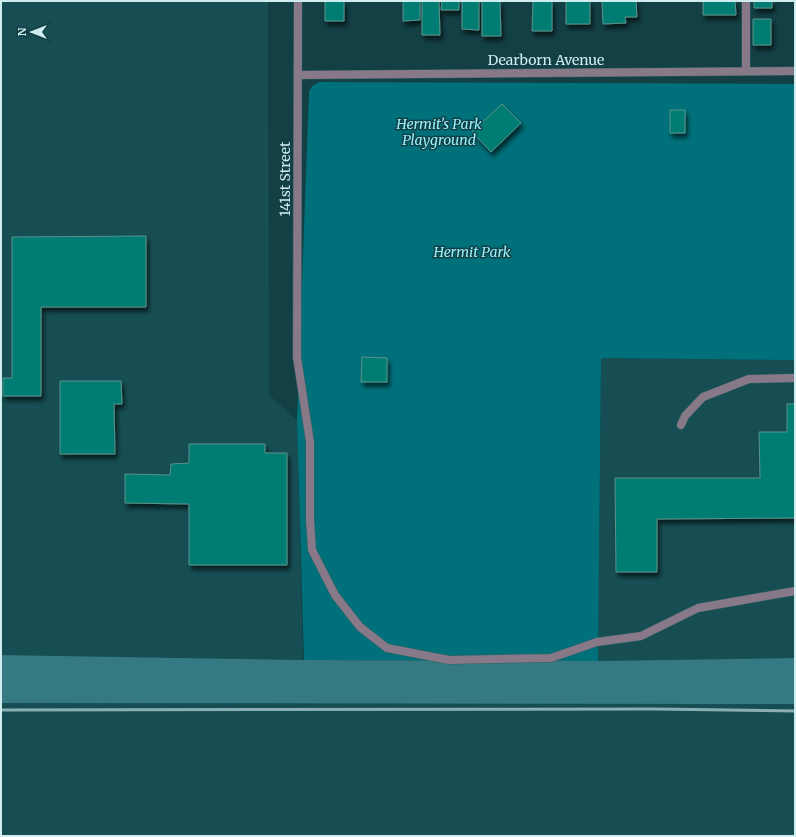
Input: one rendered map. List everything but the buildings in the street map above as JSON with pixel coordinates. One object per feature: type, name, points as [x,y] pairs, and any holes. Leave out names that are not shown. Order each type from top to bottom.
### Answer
[{"type":"street","name":"141st Street","points":[[298,1],[297,357],[310,442],[310,520],[312,550],[335,595],[360,627],[387,648],[449,660],[551,658],[597,642],[641,636],[698,608],[795,591]]},
{"type":"street","points":[[746,1],[746,71]]},
{"type":"street","name":"Dearborn Avenue","points":[[298,74],[795,71]]},
{"type":"street","points":[[680,425],[685,416],[703,397],[749,379],[795,378]]},
{"type":"shaded area","points":[[1,1],[268,1],[269,395],[297,420],[303,660],[1,655]]},
{"type":"shaded area","points":[[601,358],[795,360],[795,658],[598,661]]},
{"type":"shaded area","points":[[1,655],[303,660],[598,661],[795,658],[795,704],[1,703]]},
{"type":"shaded area","points":[[1,703],[795,704],[795,836],[1,836]]},
{"type":"green space","name":"Hermit Park","points":[[319,82],[795,84],[795,360],[601,358],[598,661],[304,660],[297,420],[309,92],[312,86]]},
{"type":"railway","points":[[1,710],[655,709],[795,711]]},
{"type":"park label","name":"Hermit's Park Playground","points":[[439,132]]}]
